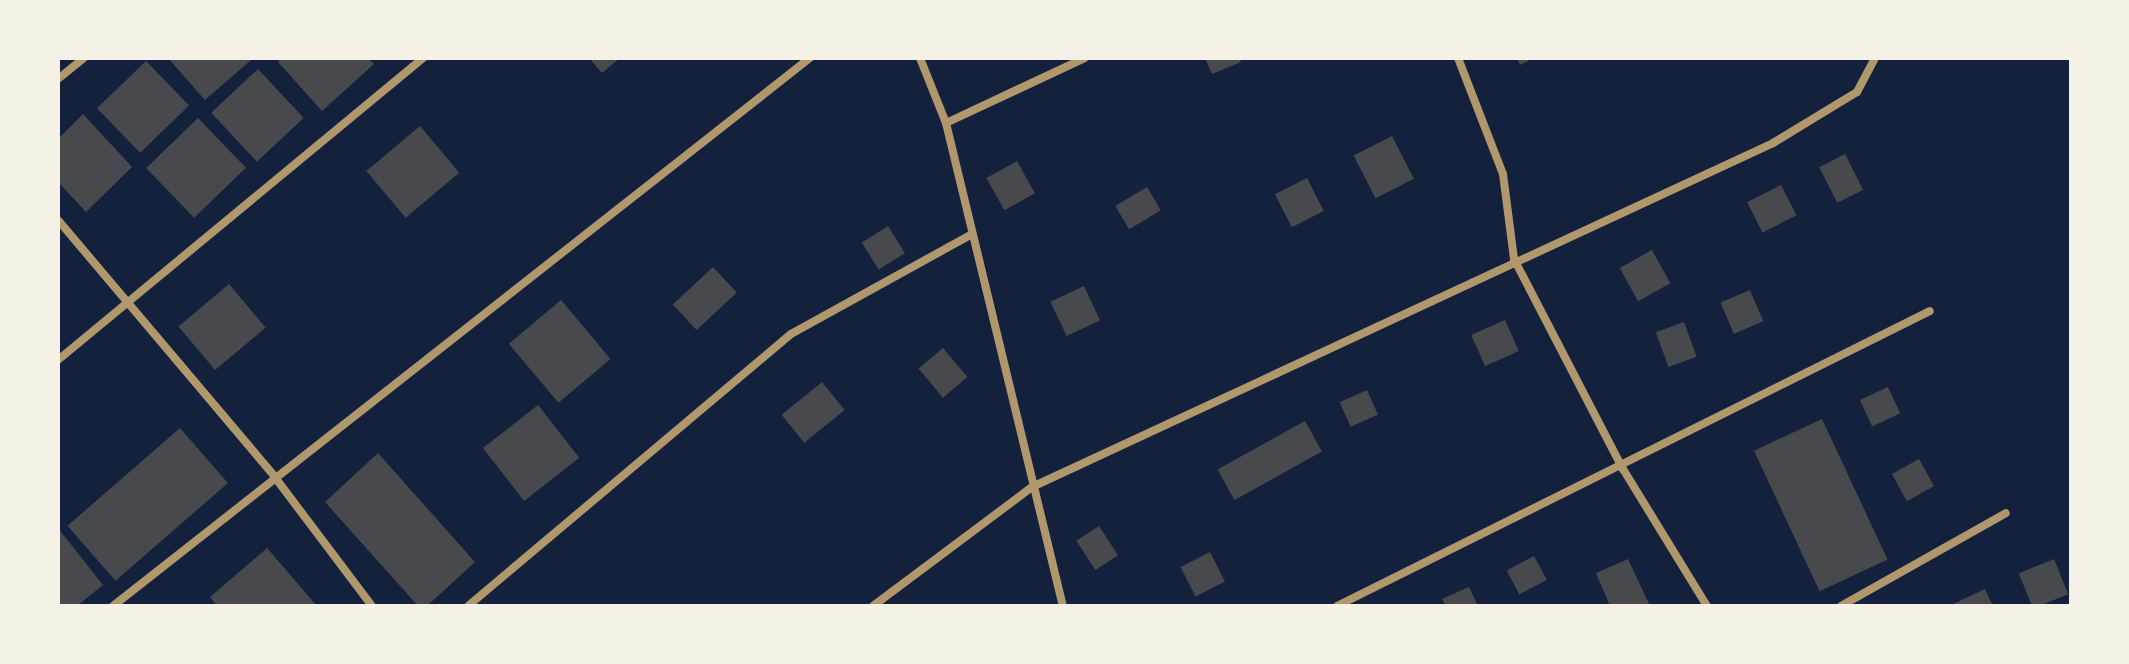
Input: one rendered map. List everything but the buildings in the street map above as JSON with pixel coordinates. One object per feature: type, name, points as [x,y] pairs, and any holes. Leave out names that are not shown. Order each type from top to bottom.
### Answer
[{"type":"street","points":[[58,79],[84,58]]},
{"type":"street","points":[[58,360],[423,58]]},
{"type":"street","points":[[113,606],[274,476],[810,58]]},
{"type":"street","points":[[920,58],[946,123],[1063,606]]},
{"type":"street","points":[[946,123],[1085,58]]},
{"type":"street","points":[[1458,58],[1503,174],[1514,259],[1623,469],[1707,606]]},
{"type":"street","points":[[873,606],[1032,487],[1514,259],[1773,143],[1857,92],[1875,58]]},
{"type":"street","points":[[58,220],[126,306],[274,476],[372,606]]},
{"type":"street","points":[[468,606],[791,334],[972,234]]},
{"type":"street","points":[[1337,606],[1623,469],[1930,311]]},
{"type":"street","points":[[1841,606],[2006,513]]}]
